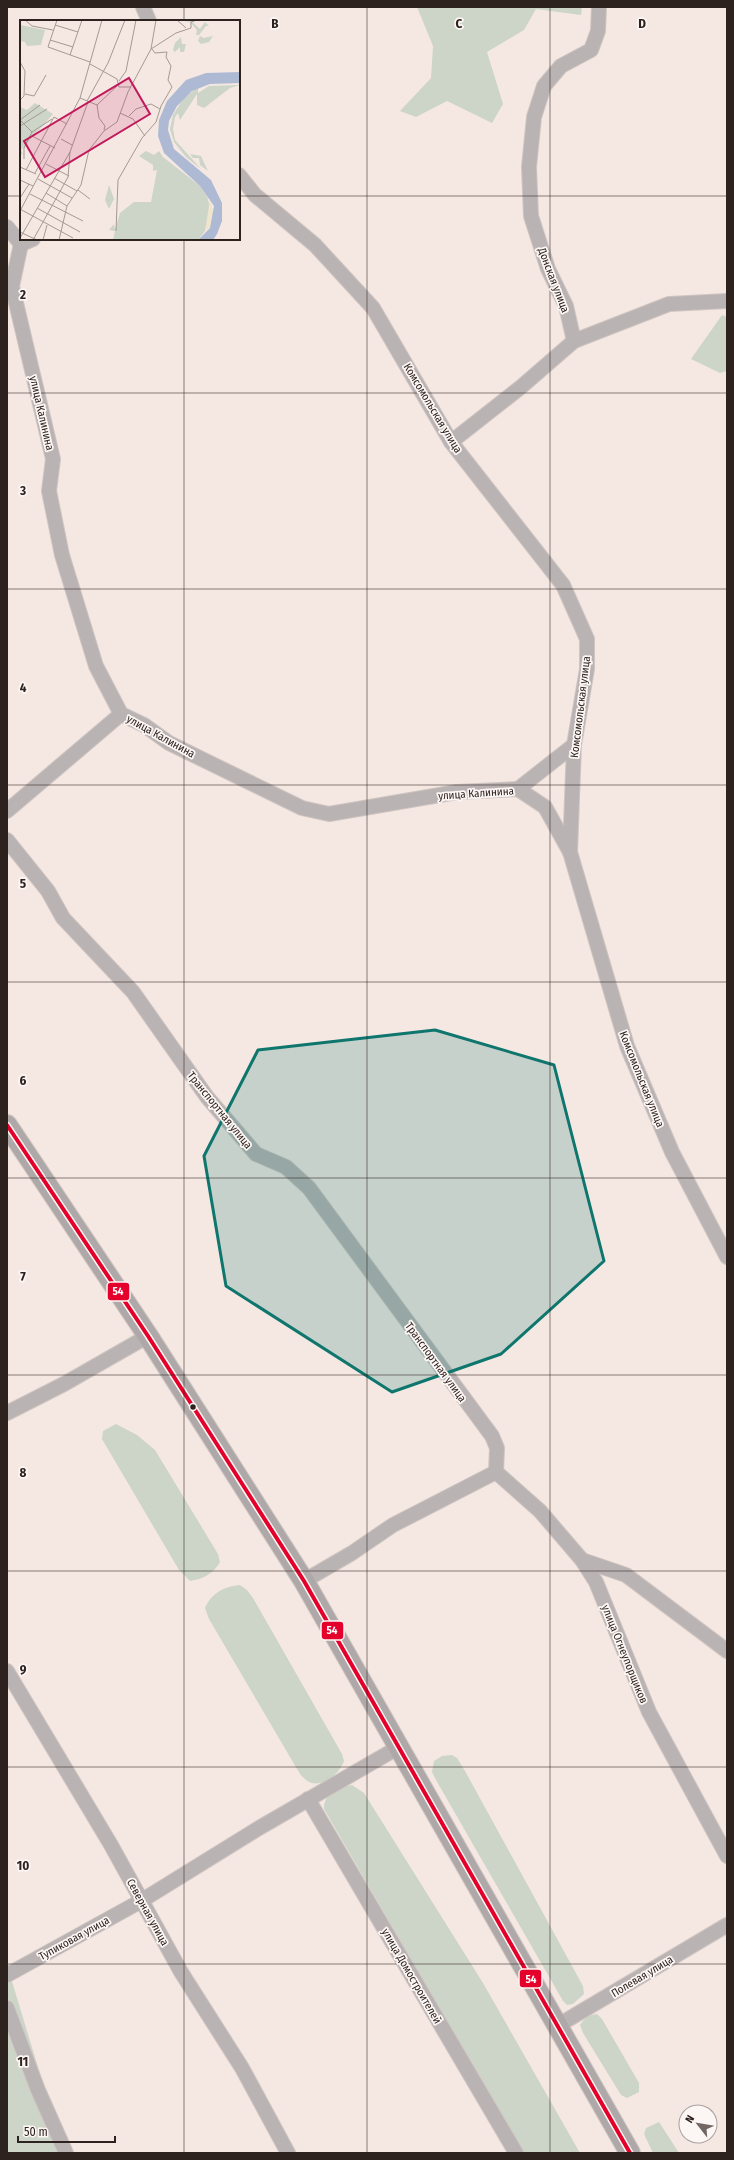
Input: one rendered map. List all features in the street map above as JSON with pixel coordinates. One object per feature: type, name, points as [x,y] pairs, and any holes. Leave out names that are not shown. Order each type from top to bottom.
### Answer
[{"type":"main road","points":[[7,1125],[148,1336],[304,1581],[630,2153]]},
{"type":"street","points":[[143,7],[149,20]]},
{"type":"street","name":"Донская улица","points":[[574,341],[566,306],[548,269],[531,216],[529,167],[534,117],[544,86],[561,66],[591,50],[598,32],[599,7]]},
{"type":"street","name":"Комсомольская улица","points":[[240,176],[256,195],[315,245],[373,308],[451,442],[563,585],[588,639],[587,668],[574,745],[570,852],[627,1046],[672,1152],[727,1257]]},
{"type":"street","points":[[7,227],[20,236]]},
{"type":"street","name":"улица Калинина","points":[[27,241],[12,286],[53,459],[50,491],[62,555],[96,666],[121,714],[144,725],[169,743],[302,808],[329,814],[457,792],[518,789],[545,807],[570,852]]},
{"type":"street","points":[[451,442],[521,387],[574,341],[669,304],[727,301]]},
{"type":"street","points":[[7,811],[121,714]]},
{"type":"street","points":[[518,789],[574,745]]},
{"type":"street","name":"Транспортная улица","points":[[7,840],[48,891],[63,918],[133,992],[207,1097],[256,1154],[286,1167],[309,1188],[492,1436],[497,1448],[496,1472]]},
{"type":"street","points":[[7,1413],[64,1384],[148,1336]]},
{"type":"street","points":[[304,1581],[352,1554],[393,1525],[496,1472]]},
{"type":"street","name":"улица Огнеупорщиков","points":[[496,1472],[540,1511],[582,1560],[596,1582],[649,1712],[727,1856]]},
{"type":"street","points":[[582,1560],[626,1575],[727,1652]]},
{"type":"street","name":"Северная улица","points":[[7,1671],[111,1845],[141,1902],[181,1972],[242,2068],[288,2153]]},
{"type":"street","name":"Тупиковая улица","points":[[7,1975],[141,1902],[308,1799],[399,1747]]},
{"type":"street","name":"улица Домостроителей","points":[[308,1799],[516,2153]]},
{"type":"street","name":"Полевая улица","points":[[557,2026],[727,1925]]},
{"type":"street","points":[[7,2008],[38,2090],[66,2153]]},
{"type":"highlighted area","points":[[435,1030],[554,1065],[604,1261],[501,1354],[392,1392],[226,1286],[204,1156],[258,1050]]},
{"type":"green space","points":[[417,7],[582,7],[581,15],[536,9],[524,30],[487,52],[503,104],[492,123],[447,101],[416,117],[400,111],[431,78],[433,46]]},
{"type":"green space","points":[[722,315],[727,317],[727,371],[720,373],[691,359]]},
{"type":"green space","points":[[116,1424],[137,1435],[155,1450],[218,1554],[220,1562],[214,1570],[207,1575],[190,1581],[179,1570],[102,1439],[103,1431]]},
{"type":"green space","points":[[240,1585],[247,1590],[253,1598],[342,1754],[344,1761],[342,1765],[336,1774],[327,1780],[312,1783],[300,1774],[209,1619],[205,1608],[211,1598],[219,1591]]},
{"type":"green space","points":[[452,1755],[457,1758],[465,1771],[583,1986],[584,1994],[573,2004],[567,2005],[563,2001],[432,1772],[434,1761],[442,1756]]},
{"type":"green space","points":[[352,1785],[364,1793],[483,1983],[580,2153],[523,2153],[324,1809],[324,1804],[329,1795],[342,1787]]},
{"type":"green space","points":[[7,1965],[64,2153],[7,2153]]},
{"type":"green space","points":[[597,2014],[602,2019],[639,2083],[639,2092],[627,2098],[621,2095],[583,2033],[580,2025],[587,2017]]},
{"type":"green space","points":[[659,2122],[679,2153],[653,2153],[644,2134],[646,2128]]},
{"type":"transit line","name":"54","points":[[7,1125],[148,1336],[304,1581],[630,2153]]}]
